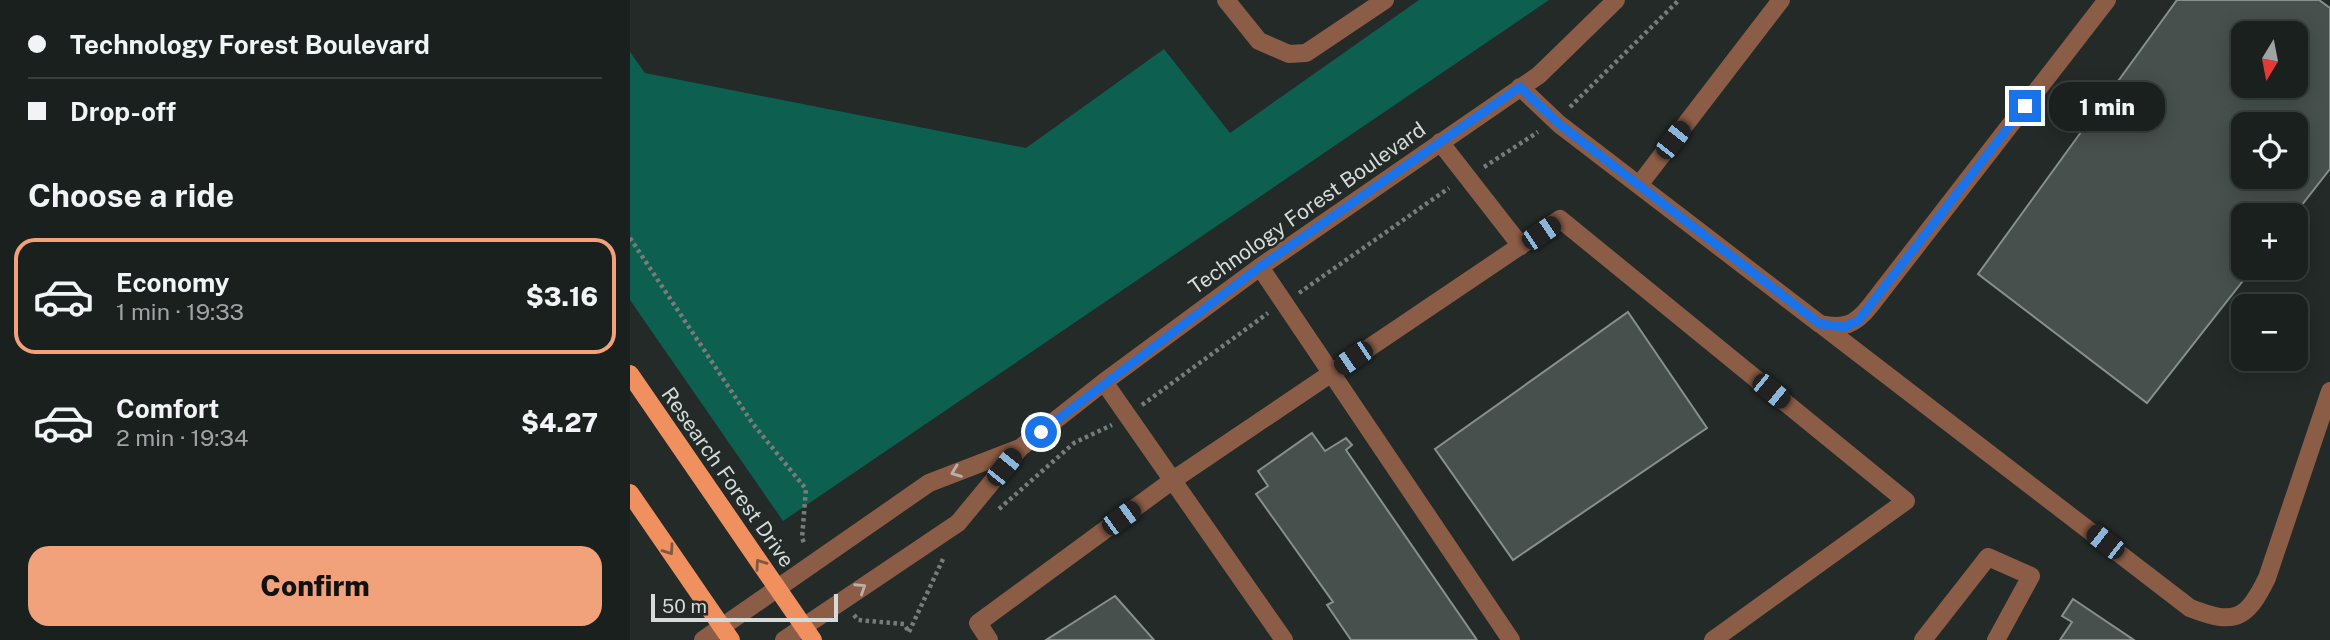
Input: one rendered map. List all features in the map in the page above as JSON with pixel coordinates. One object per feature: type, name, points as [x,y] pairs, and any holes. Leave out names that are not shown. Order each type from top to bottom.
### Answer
[{"type":"main road","name":"Research Forest Drive","points":[[630,374],[808,633]]},
{"type":"main road","points":[[630,494],[727,633]]},
{"type":"street","points":[[1226,0],[1259,41],[1289,54],[1306,53],[1385,0]]},
{"type":"street","name":"Technology Forest Boulevard","points":[[784,640],[808,633],[958,523],[1020,448],[1104,382],[1260,267],[1539,75],[1616,0]]},
{"type":"street","points":[[1639,185],[1781,0]]},
{"type":"street","points":[[1820,324],[1844,327],[1858,321],[2107,0]]},
{"type":"street","points":[[1520,87],[1559,124],[2190,608],[2219,619],[2234,617],[2254,605],[2267,578],[2330,391]]},
{"type":"street","points":[[1440,142],[1521,246]]},
{"type":"street","points":[[989,640],[978,623],[1173,480],[1560,219],[1906,501],[1713,640]]},
{"type":"street","points":[[1260,267],[1510,640]]},
{"type":"street","points":[[1104,382],[1284,640]]},
{"type":"street","name":"Technology Forest Boulevard","points":[[703,640],[727,633],[751,607],[929,483],[1020,448]]},
{"type":"street","points":[[1923,640],[1988,557],[2031,576],[1996,640]]},
{"type":"path","points":[[630,239],[753,424],[807,489],[802,538]]},
{"type":"path","points":[[858,620],[904,624],[909,632]]},
{"type":"green space","points":[[1419,0],[1549,0],[783,521],[630,300],[630,52],[645,73],[1026,148],[1164,49],[1230,133]]},
{"type":"building","points":[[2177,0],[2319,0],[2330,8],[2330,169],[2303,203],[2231,203],[2231,280],[2244,280],[2147,403],[1978,274]]},
{"type":"building","points":[[1628,312],[1707,428],[1513,560],[1435,449]]},
{"type":"building","points":[[1312,433],[1325,451],[1346,438],[1352,445],[1346,450],[1477,640],[1351,640],[1327,605],[1333,602],[1256,494],[1268,486],[1258,471]]},
{"type":"building","points":[[1115,596],[1154,640],[1046,640]]},
{"type":"building","points":[[2073,599],[2134,640],[2060,640],[2072,622],[2062,616]]},
{"type":"route","points":[[1041,432],[1260,267],[1520,87],[1559,124],[1820,324],[1835,327],[1844,327],[1858,321],[2025,106]]}]
